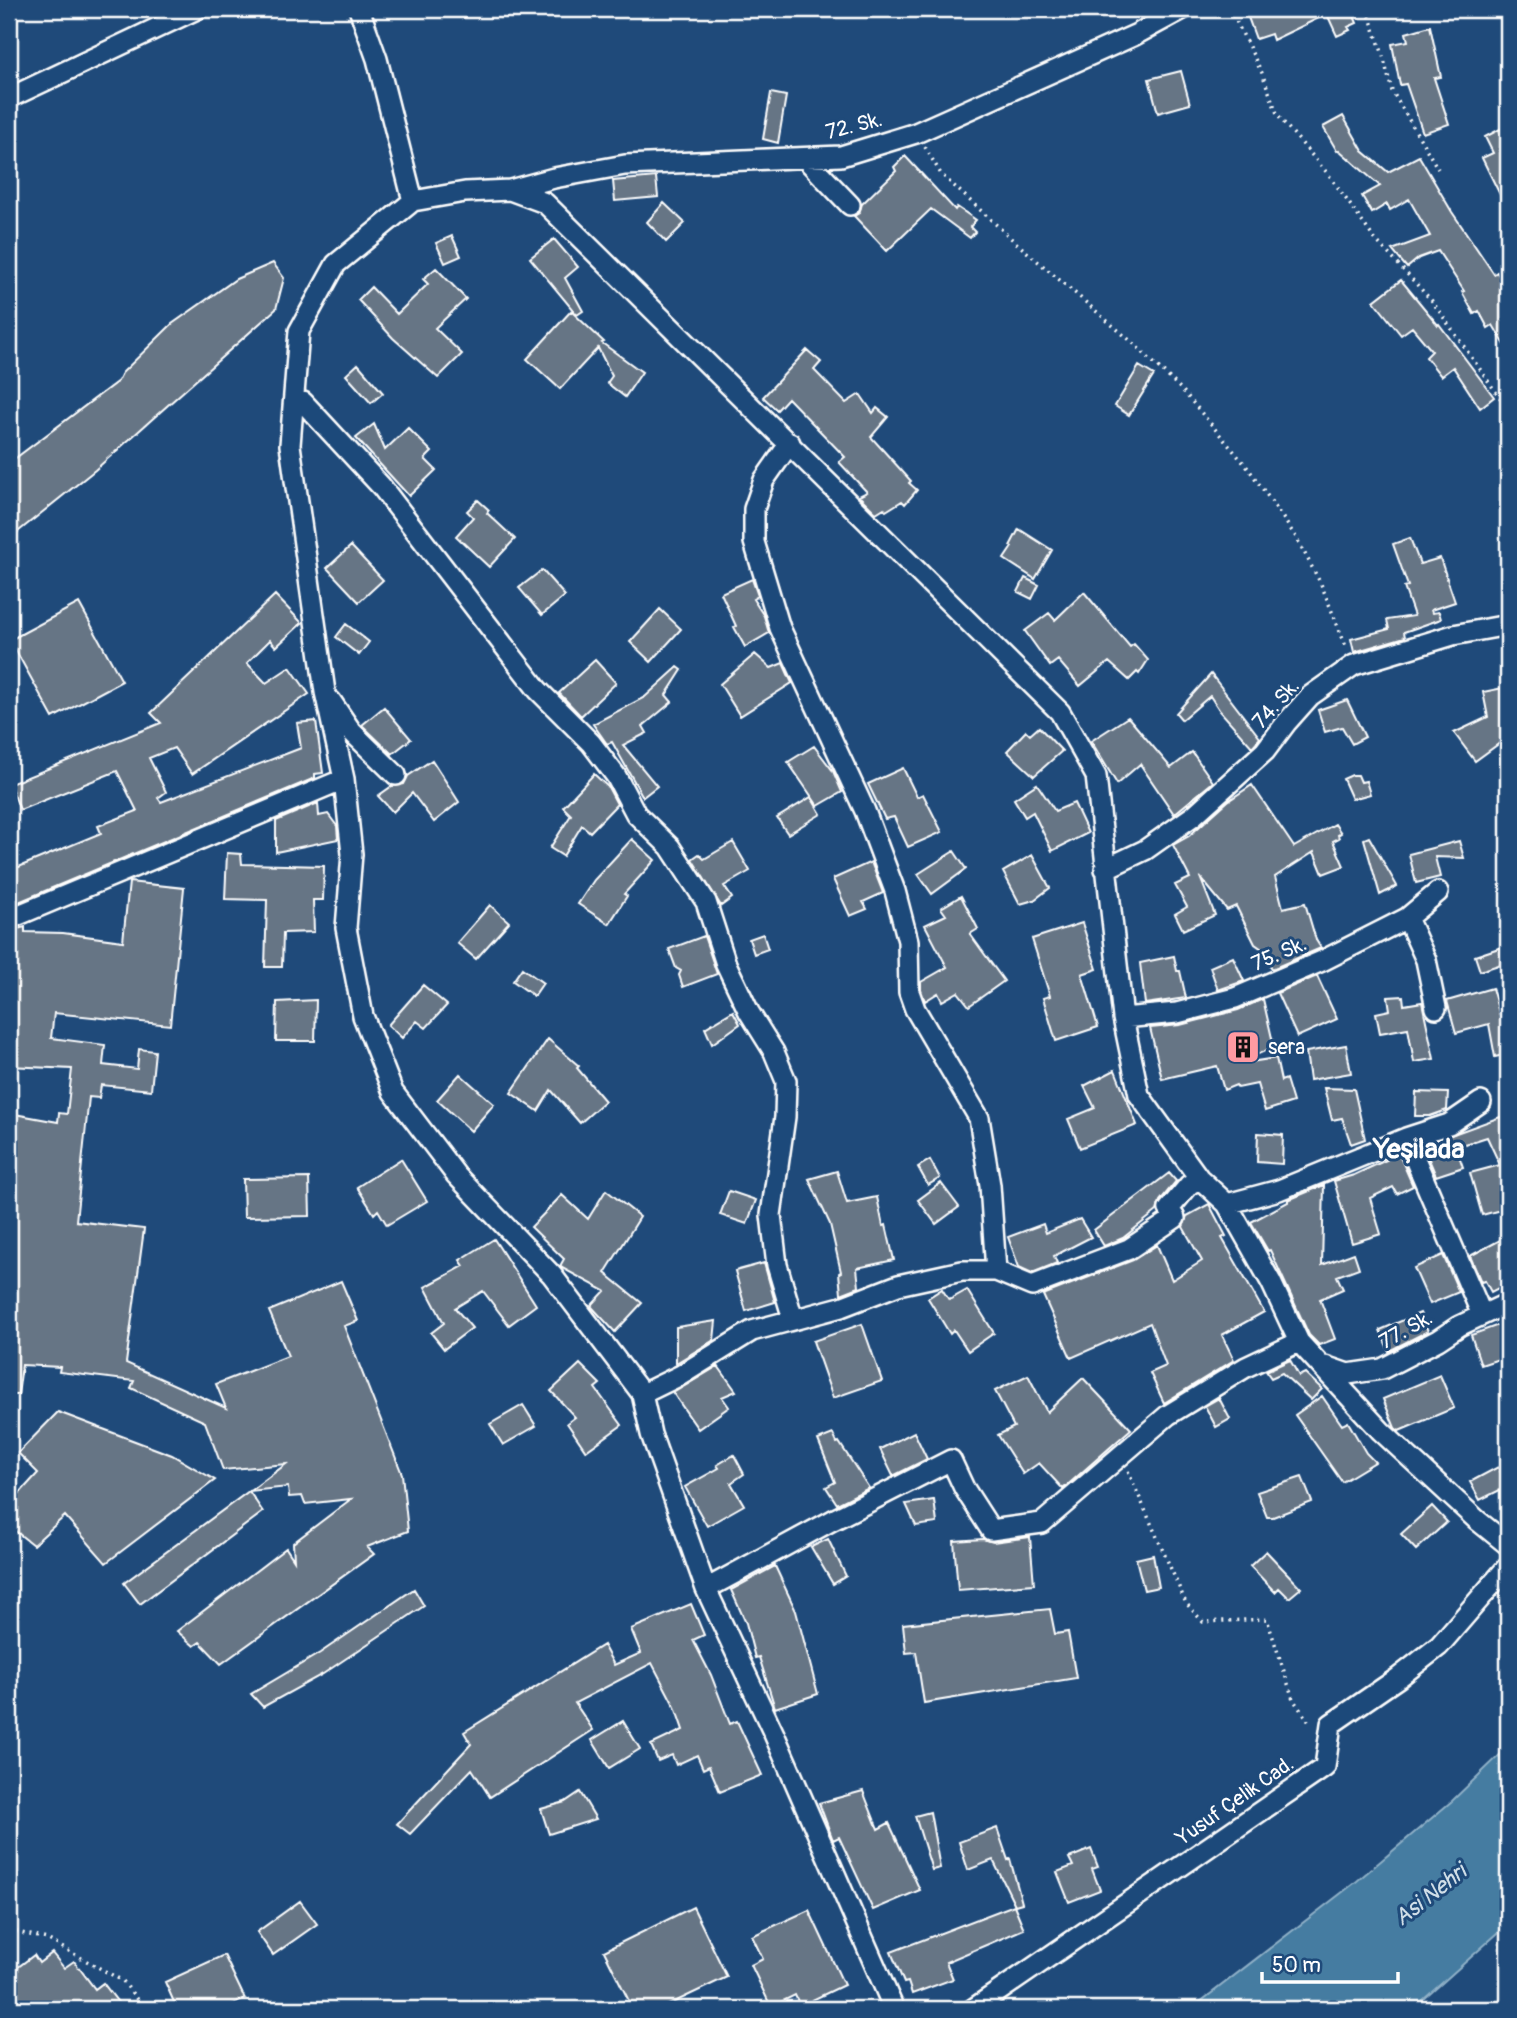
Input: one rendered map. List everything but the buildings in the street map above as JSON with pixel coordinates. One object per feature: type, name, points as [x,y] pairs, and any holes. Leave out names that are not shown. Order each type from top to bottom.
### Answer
[{"type":"street","points":[[9,97],[197,9]]},
{"type":"street","points":[[359,9],[377,59],[413,201]]},
{"type":"street","name":"72. Sk.","points":[[510,190],[554,178],[625,165],[841,156],[916,134],[1135,35],[1183,9]]},
{"type":"street","points":[[806,159],[850,205]]},
{"type":"street","points":[[894,2009],[774,1734],[706,1589],[652,1434],[642,1394],[552,1275],[456,1175],[393,1092],[363,1016],[346,928],[352,854],[344,779],[325,692],[290,445],[299,331],[336,264],[413,201],[465,192],[510,190],[545,203],[1060,712],[1096,776],[1123,1018],[1139,1095],[1199,1178],[1227,1204],[1299,1342],[1381,1431],[1477,1520],[1508,1545]]},
{"type":"street","points":[[294,399],[303,402],[381,485],[538,690],[591,743],[616,776],[636,814],[670,847],[706,902],[726,964],[749,1012],[774,1052],[786,1081],[785,1117],[771,1215],[778,1265],[793,1319]]},
{"type":"street","points":[[790,443],[764,480],[754,509],[754,542],[780,628],[865,811],[895,891],[908,941],[909,992],[915,1009],[979,1118],[990,1185],[996,1271]]},
{"type":"street","name":"74. Sk.","points":[[1105,869],[1146,850],[1193,816],[1265,751],[1310,696],[1354,665],[1453,635],[1508,625]]},
{"type":"street","points":[[325,692],[352,732],[396,775]]},
{"type":"street","points":[[9,919],[344,779]]},
{"type":"street","name":"75. Sk.","points":[[1123,1018],[1177,1013],[1235,998],[1325,969],[1407,918],[1438,892]]},
{"type":"street","points":[[1407,918],[1426,960],[1436,1008]]},
{"type":"street","points":[[1227,1204],[1279,1190],[1406,1138],[1449,1124],[1482,1102]]},
{"type":"street","points":[[1406,1138],[1482,1315]]},
{"type":"street","points":[[642,1394],[681,1375],[752,1331],[841,1307],[898,1285],[962,1270],[996,1271],[1031,1286],[1129,1249],[1175,1218],[1169,1209],[1189,1185],[1199,1178]]},
{"type":"street","name":"77. Sk.","points":[[1321,1364],[1348,1374],[1382,1369],[1459,1326],[1508,1303]]},
{"type":"street","points":[[706,1589],[951,1460],[964,1488],[991,1530],[1042,1523],[1168,1415],[1246,1367],[1299,1342]]},
{"type":"street","points":[[1329,1733],[1331,1724],[1439,1646],[1508,1566]]},
{"type":"street","name":"Yusuf Çelik Cad.","points":[[973,2009],[1325,1767],[1329,1733]]},
{"type":"path","points":[[1230,9],[1262,73],[1278,116],[1329,175],[1373,237],[1432,301],[1508,408]]},
{"type":"path","points":[[1367,9],[1392,91],[1438,169]]},
{"type":"path","points":[[916,134],[942,174],[1013,240],[1132,342],[1183,391],[1248,468],[1296,537],[1321,584],[1354,665]]},
{"type":"path","points":[[1122,1453],[1186,1603],[1203,1622],[1267,1619],[1293,1699],[1311,1725],[1329,1733]]},
{"type":"path","points":[[9,1930],[47,1939],[123,1981],[145,2009]]},
{"type":"water","name":"Asi Nehri","points":[[1508,1747],[1508,1924],[1423,2000],[1412,2009],[1191,2009],[1357,1881],[1452,1801]]},
{"type":"place","name":"sera","points":[[1243,1047]]},
{"type":"district","name":"Yeşilada","points":[[1419,1149]]}]
